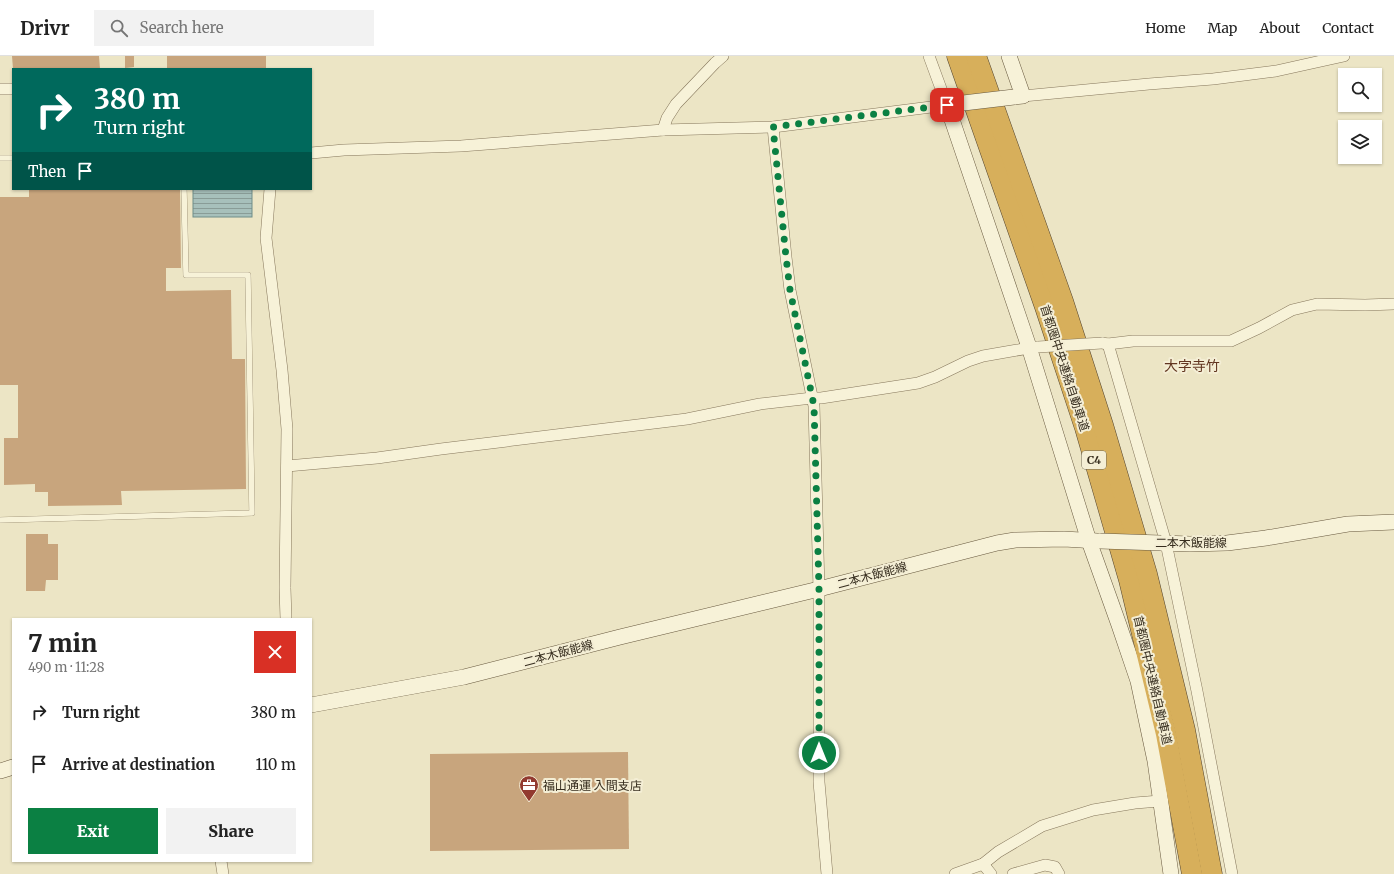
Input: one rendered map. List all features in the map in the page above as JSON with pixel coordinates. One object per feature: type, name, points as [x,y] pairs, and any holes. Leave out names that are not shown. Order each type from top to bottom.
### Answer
[{"type":"highway","name":"首都圏中央連絡自動車道","points":[[957,56],[1055,337],[1085,428],[1129,580],[1166,734],[1192,874]]},
{"type":"highway","name":"首都圏中央連絡自動車道","points":[[976,56],[1065,308],[1103,425],[1147,574],[1185,730],[1212,874]]},
{"type":"main road","points":[[1009,56],[1019,97],[951,105],[1034,347],[1119,625],[1138,681],[1155,761],[1170,874]]},
{"type":"main road","name":"二本木飯能線","points":[[312,705],[464,677],[655,628],[819,589],[996,543],[1015,540],[1050,539],[1190,544],[1227,543],[1348,524],[1394,522]]},
{"type":"main road","points":[[0,771],[12,767]]},
{"type":"street","points":[[663,130],[667,118],[676,104],[723,56]]},
{"type":"street","points":[[312,153],[344,150],[461,146],[663,130],[773,127],[951,105],[929,56]]},
{"type":"street","points":[[1019,97],[1213,79],[1276,71],[1344,56]]},
{"type":"street","points":[[0,89],[12,88]]},
{"type":"street","points":[[773,127],[790,290],[814,406],[819,589],[819,782],[827,874]]},
{"type":"street","points":[[270,190],[266,238],[287,429],[286,618]]},
{"type":"street","points":[[287,466],[377,458],[688,419],[760,404],[822,398],[918,383],[983,356],[1034,347],[1133,341],[1231,341],[1292,310],[1317,304],[1394,304]]},
{"type":"street","points":[[1105,343],[1164,543],[1217,792],[1232,874]]},
{"type":"street","points":[[956,874],[983,864],[998,852],[1042,826],[1093,810],[1135,803],[1160,801]]},
{"type":"street","points":[[221,862],[223,874]]},
{"type":"street","points":[[983,864],[991,874]]},
{"type":"street","points":[[1013,874],[1045,865],[1055,867],[1059,874]]},
{"type":"lane","points":[[0,158],[12,158]]},
{"type":"lane","points":[[0,520],[252,513],[248,275],[186,275],[184,190]]},
{"type":"water","points":[[193,190],[252,190],[252,217],[193,217]]},
{"type":"building","points":[[12,56],[99,56],[100,68],[13,68]]},
{"type":"building","points":[[125,56],[134,56],[134,67],[125,68]]},
{"type":"building","points":[[167,56],[266,56],[266,68],[167,68]]},
{"type":"building","points":[[29,190],[180,190],[181,268],[166,268],[166,291],[231,290],[232,359],[245,359],[246,489],[121,491],[122,505],[48,506],[48,492],[35,492],[35,484],[4,485],[4,438],[18,438],[18,385],[0,385],[0,197],[29,197]]},
{"type":"building","points":[[26,534],[48,534],[48,544],[58,544],[58,580],[46,580],[45,591],[26,591]]},
{"type":"building","name":"福山通運 入間支店","points":[[628,752],[629,849],[430,851],[430,754]]},
{"type":"place","name":"福山通運 入間支店","points":[[529,802]]},
{"type":"district","name":"大字寺竹","points":[[1192,366]]},
{"type":"route","points":[[819,753],[819,589],[814,406],[790,290],[773,127],[947,105]]}]
